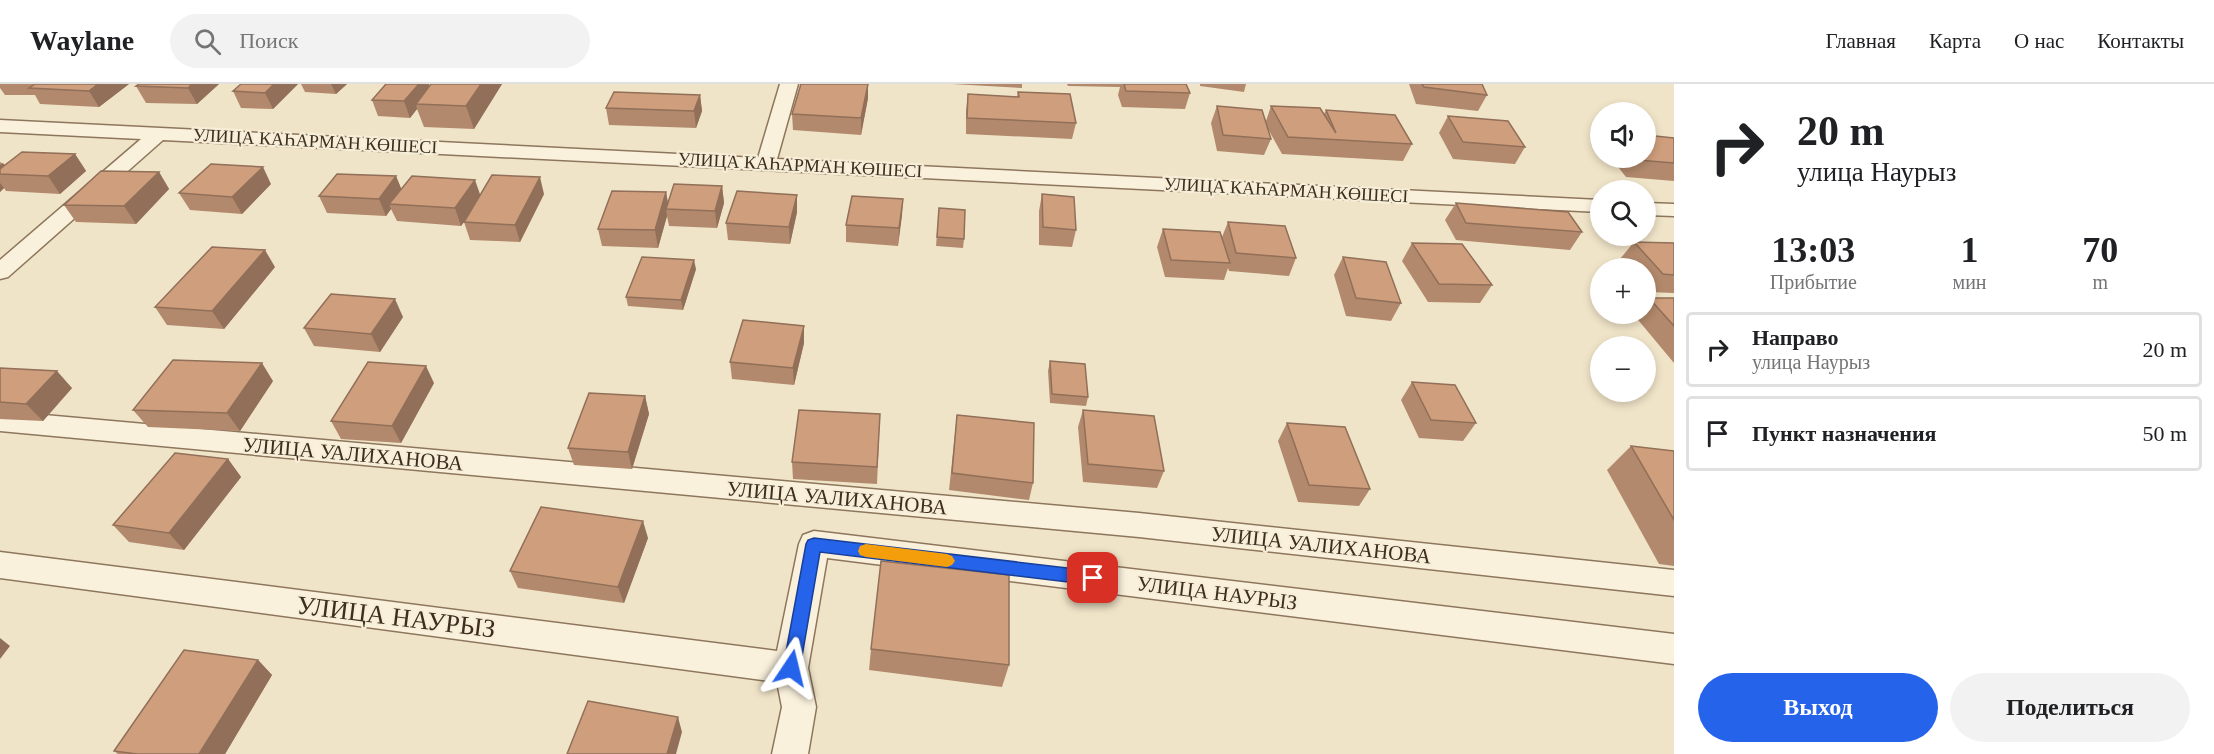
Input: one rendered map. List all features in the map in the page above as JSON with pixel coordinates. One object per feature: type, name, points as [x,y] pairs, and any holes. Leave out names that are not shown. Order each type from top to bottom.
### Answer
[{"type":"street","points":[[766,163],[789,84]]},
{"type":"street","name":"УЛИЦА КАҺАРМАН КӨШЕСІ","points":[[0,126],[1590,205]]},
{"type":"street","points":[[0,273],[158,134]]},
{"type":"street","points":[[1656,209],[1674,210]]},
{"type":"street","name":"УЛИЦА УАЛИХАНОВА","points":[[0,421],[1139,525],[1674,583]]},
{"type":"street","name":"УЛИЦА НАУРЫЗ","points":[[790,754],[799,707],[791,668],[814,544],[1674,649]]},
{"type":"street","name":"УЛИЦА НАУРЫЗ","points":[[0,565],[791,668]]},
{"type":"building","points":[[35,84],[98,84],[89,91],[29,88]]},
{"type":"building","points":[[139,84],[192,84],[188,88],[136,86]]},
{"type":"building","points":[[241,84],[274,84],[265,93],[233,91]]},
{"type":"building","points":[[386,84],[419,84],[404,101],[372,100]]},
{"type":"building","points":[[431,84],[481,84],[466,106],[416,104]]},
{"type":"building","points":[[801,84],[868,84],[861,118],[792,114]]},
{"type":"building","points":[[1124,84],[1186,84],[1190,93],[1126,91]]},
{"type":"building","points":[[1422,84],[1482,84],[1487,95],[1424,87]]},
{"type":"building","points":[[614,92],[700,95],[694,111],[606,108]]},
{"type":"building","points":[[1018,92],[1070,94],[1076,123],[967,118],[968,94],[1019,97]]},
{"type":"building","points":[[1217,106],[1262,110],[1271,139],[1223,135]]},
{"type":"building","points":[[1271,106],[1320,108],[1336,133],[1326,110],[1395,115],[1412,144],[1288,137]]},
{"type":"building","points":[[1448,116],[1508,121],[1525,147],[1463,142]]},
{"type":"building","points":[[1656,136],[1674,138],[1674,163],[1656,162]]},
{"type":"building","points":[[22,152],[75,154],[48,176],[0,174],[0,169]]},
{"type":"building","points":[[211,164],[263,167],[232,197],[179,193]]},
{"type":"building","points":[[101,171],[159,172],[124,206],[64,205]]},
{"type":"building","points":[[337,174],[396,176],[379,199],[319,196]]},
{"type":"building","points":[[492,175],[540,177],[515,225],[464,222]]},
{"type":"building","points":[[412,176],[475,180],[455,208],[389,204]]},
{"type":"building","points":[[674,184],[722,186],[715,211],[666,209]]},
{"type":"building","points":[[612,191],[666,192],[655,230],[598,229]]},
{"type":"building","points":[[737,191],[797,195],[789,227],[726,223]]},
{"type":"building","points":[[1042,194],[1074,197],[1076,230],[1043,227]]},
{"type":"building","points":[[852,196],[903,199],[899,228],[846,225]]},
{"type":"building","points":[[1456,203],[1568,212],[1582,232],[1466,223]]},
{"type":"building","points":[[939,208],[965,210],[964,239],[937,237]]},
{"type":"building","points":[[1228,222],[1285,226],[1296,258],[1236,253]]},
{"type":"building","points":[[1163,229],[1220,232],[1230,263],[1171,260]]},
{"type":"building","points":[[1412,243],[1462,244],[1492,285],[1439,284]]},
{"type":"building","points":[[1656,243],[1674,243],[1674,275],[1663,274],[1656,266],[1656,258],[1648,258],[1638,246],[1656,246]]},
{"type":"building","points":[[212,247],[265,250],[212,311],[155,307]]},
{"type":"building","points":[[642,257],[694,260],[681,300],[626,297]]},
{"type":"building","points":[[1343,257],[1386,262],[1401,303],[1356,298]]},
{"type":"building","points":[[331,294],[395,299],[371,334],[304,328]]},
{"type":"building","points":[[1656,298],[1674,298],[1674,326],[1656,306]]},
{"type":"building","points":[[743,320],[804,326],[793,368],[730,362]]},
{"type":"building","points":[[173,360],[262,363],[227,413],[133,410]]},
{"type":"building","points":[[1050,361],[1085,364],[1088,397],[1052,394]]},
{"type":"building","points":[[368,362],[426,366],[392,426],[331,421]]},
{"type":"building","points":[[0,368],[57,371],[26,404],[0,402]]},
{"type":"building","points":[[1412,382],[1455,385],[1476,423],[1431,420]]},
{"type":"building","points":[[589,393],[645,396],[628,452],[568,448]]},
{"type":"building","points":[[799,410],[880,414],[877,467],[792,462]]},
{"type":"building","points":[[1083,410],[1154,416],[1164,471],[1088,464]]},
{"type":"building","points":[[957,415],[1034,423],[1033,483],[952,473]]},
{"type":"building","points":[[1287,423],[1345,427],[1370,489],[1309,485]]},
{"type":"building","points":[[1631,446],[1674,451],[1674,520]]},
{"type":"building","points":[[175,453],[228,459],[169,533],[113,525]]},
{"type":"building","points":[[541,507],[643,521],[618,587],[510,571]]},
{"type":"building","points":[[881,561],[1009,575],[1009,665],[871,649]]},
{"type":"building","points":[[184,650],[258,660],[199,754],[137,754],[114,751]]},
{"type":"building","points":[[588,701],[678,717],[667,754],[567,754]]},
{"type":"slow traffic","points":[[866,551],[947,561]]},
{"type":"route","points":[[791,668],[814,544],[1093,578]]}]
